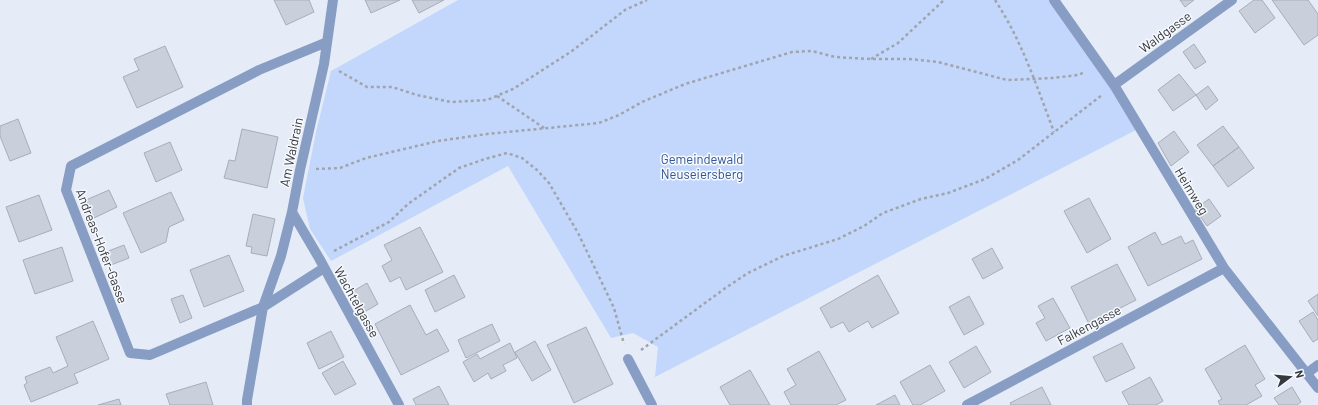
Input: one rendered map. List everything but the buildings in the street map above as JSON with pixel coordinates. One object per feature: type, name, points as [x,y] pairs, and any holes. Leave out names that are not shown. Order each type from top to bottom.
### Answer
[{"type":"street","name":"Am Waldrain","points":[[247,405],[263,307],[281,256],[292,212],[324,64],[333,0]]},
{"type":"street","name":"Heimweg","points":[[1054,0],[1114,85],[1224,268],[1318,388]]},
{"type":"street","name":"Waldgasse","points":[[1114,85],[1232,0]]},
{"type":"street","name":"Andreas-Hofer-Gasse","points":[[324,268],[263,307],[150,355],[130,353],[66,190],[71,166],[259,70],[326,42]]},
{"type":"street","name":"Wachtelgasse","points":[[292,212],[319,258],[399,405]]},
{"type":"street","name":"Falkengasse","points":[[966,405],[1224,268]]},
{"type":"street","points":[[628,359],[652,405]]},
{"type":"street","points":[[1306,374],[1318,365]]},
{"type":"path","points":[[324,64],[367,87],[392,87],[417,95],[451,102],[487,100],[514,89],[572,51],[626,10],[647,0]]},
{"type":"path","points":[[870,59],[898,43],[944,0]]},
{"type":"path","points":[[995,0],[1010,24],[1021,47],[1035,79],[1054,132]]},
{"type":"path","points":[[300,170],[340,168],[366,158],[438,141],[599,123],[619,115],[642,102],[685,84],[792,52],[812,51],[835,57],[909,59],[938,62],[1007,80],[1053,78],[1078,75],[1100,64]]},
{"type":"path","points":[[319,258],[389,222],[408,204],[459,168],[507,153],[522,158],[537,170],[549,183],[584,246],[614,308],[628,359],[748,274],[783,256],[838,239],[864,226],[883,213],[921,199],[948,193],[985,180],[1018,160],[1114,85]]},
{"type":"path","points":[[497,96],[544,128]]},
{"type":"green space","name":"Gemeindewald Neuseiersberg","points":[[458,0],[1049,0],[1140,128],[655,377],[658,347],[633,333],[611,338],[508,166],[331,261],[310,229],[303,198],[316,132],[331,71]]}]
